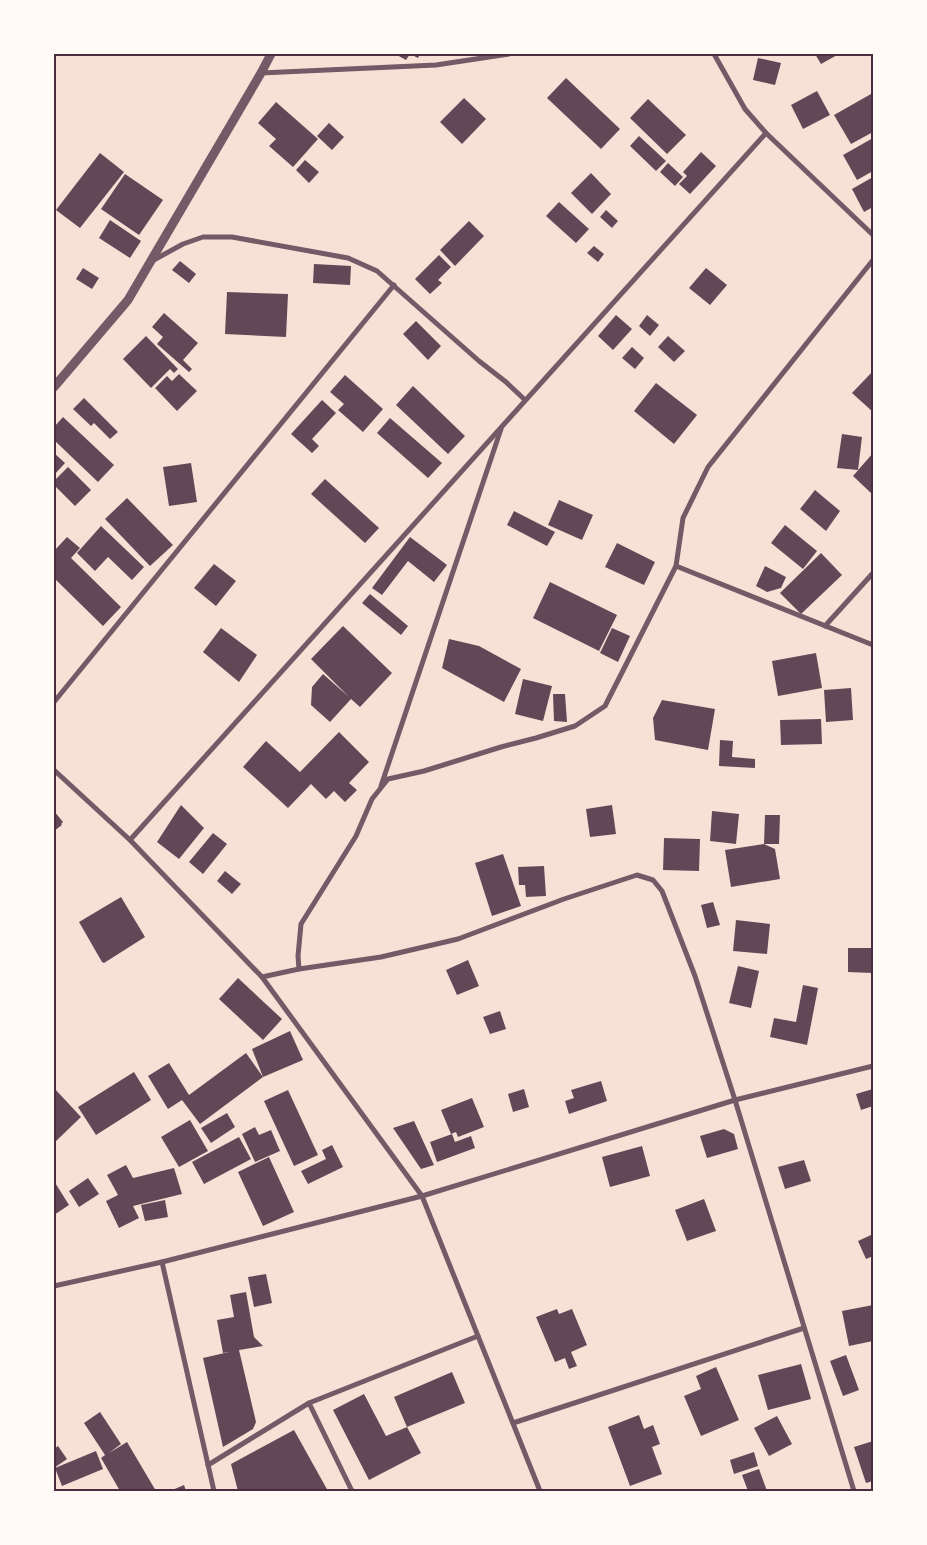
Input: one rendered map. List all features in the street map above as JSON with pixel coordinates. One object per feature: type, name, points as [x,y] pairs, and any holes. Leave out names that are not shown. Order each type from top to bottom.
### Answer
[{"type":"street","points":[[54,387],[128,300],[262,73],[271,54]]},
{"type":"street","points":[[262,73],[436,65],[509,54]]},
{"type":"street","points":[[714,54],[745,109],[766,133],[873,235]]},
{"type":"street","points":[[130,840],[766,133]]},
{"type":"street","points":[[151,262],[183,244],[202,237],[232,237],[348,258],[377,271],[525,400]]},
{"type":"street","points":[[299,969],[298,956],[301,924],[356,836],[372,799],[388,779],[424,771],[575,726],[605,706],[676,566],[682,518],[708,467],[873,260]]},
{"type":"street","points":[[54,702],[394,285]]},
{"type":"street","points":[[380,788],[502,426]]},
{"type":"street","points":[[676,566],[873,645]]},
{"type":"street","points":[[825,626],[873,573]]},
{"type":"street","points":[[54,770],[130,840],[262,977],[422,1196],[540,1491]]},
{"type":"street","points":[[262,977],[381,956],[458,938],[564,898],[637,875],[652,880],[662,891],[696,976],[854,1491]]},
{"type":"street","points":[[54,1286],[162,1262],[422,1196],[735,1100],[873,1066]]},
{"type":"street","points":[[162,1262],[214,1491]]},
{"type":"street","points":[[513,1423],[804,1328]]},
{"type":"street","points":[[208,1465],[309,1403],[478,1336]]},
{"type":"street","points":[[309,1403],[352,1491]]},
{"type":"building","points":[[395,54],[410,54],[406,60]]},
{"type":"building","points":[[410,54],[420,54],[418,58]]},
{"type":"building","points":[[815,54],[839,54],[821,64]]},
{"type":"building","points":[[758,58],[781,63],[775,85],[753,80]]},
{"type":"building","points":[[566,78],[620,129],[601,149],[547,98]]},
{"type":"building","points":[[817,91],[830,115],[803,129],[791,105]]},
{"type":"building","points":[[871,94],[873,98],[873,132],[851,144],[834,115]]},
{"type":"building","points":[[464,98],[486,119],[462,144],[440,122]]},
{"type":"building","points":[[648,99],[686,135],[667,154],[630,118]]},
{"type":"building","points":[[276,102],[318,139],[293,167],[269,146],[276,139],[258,123]]},
{"type":"building","points":[[329,123],[344,137],[332,150],[317,136]]},
{"type":"building","points":[[639,136],[666,161],[656,171],[630,146]]},
{"type":"building","points":[[873,138],[873,171],[857,180],[843,155]]},
{"type":"building","points":[[701,152],[716,166],[690,194],[679,184],[687,176],[683,172]]},
{"type":"building","points":[[100,153],[124,172],[80,228],[56,210]]},
{"type":"building","points":[[305,160],[319,172],[309,183],[296,170]]},
{"type":"building","points":[[668,163],[683,177],[675,186],[660,172]]},
{"type":"building","points":[[591,173],[611,194],[592,214],[571,193]]},
{"type":"building","points":[[125,174],[163,200],[139,235],[101,209]]},
{"type":"building","points":[[873,177],[873,207],[864,212],[852,189]]},
{"type":"building","points":[[559,202],[589,229],[576,243],[546,216]]},
{"type":"building","points":[[606,210],[618,221],[612,228],[600,217]]},
{"type":"building","points":[[110,220],[141,241],[130,258],[99,238]]},
{"type":"building","points":[[469,221],[484,236],[455,266],[440,250]]},
{"type":"building","points":[[594,246],[604,254],[598,262],[587,253]]},
{"type":"building","points":[[439,255],[451,267],[438,280],[442,283],[430,294],[415,279]]},
{"type":"building","points":[[180,261],[196,274],[189,283],[172,270]]},
{"type":"building","points":[[314,264],[351,266],[350,285],[313,283]]},
{"type":"building","points":[[83,268],[99,278],[92,289],[76,279]]},
{"type":"building","points":[[706,268],[727,285],[710,305],[689,288]]},
{"type":"building","points":[[227,292],[288,294],[286,337],[225,334]]},
{"type":"building","points":[[164,313],[198,343],[183,360],[192,369],[189,372],[157,344],[163,337],[152,327]]},
{"type":"building","points":[[616,315],[632,329],[613,350],[598,336]]},
{"type":"building","points":[[647,315],[659,325],[650,336],[639,326]]},
{"type":"building","points":[[416,321],[441,346],[428,360],[403,334]]},
{"type":"building","points":[[146,336],[178,369],[174,373],[170,369],[151,388],[123,359]]},
{"type":"building","points":[[668,336],[685,351],[674,362],[658,347]]},
{"type":"building","points":[[632,347],[644,358],[635,369],[622,358]]},
{"type":"building","points":[[873,371],[873,412],[852,393]]},
{"type":"building","points":[[179,374],[197,391],[177,411],[155,388],[167,376],[172,381]]},
{"type":"building","points":[[345,375],[383,409],[363,432],[338,410],[344,404],[330,392]]},
{"type":"building","points":[[656,383],[697,415],[674,444],[634,411]]},
{"type":"building","points":[[413,386],[465,436],[448,454],[396,405]]},
{"type":"building","points":[[84,398],[118,432],[110,439],[94,423],[91,426],[73,409]]},
{"type":"building","points":[[322,400],[336,413],[312,439],[319,446],[312,453],[291,434]]},
{"type":"building","points":[[63,417],[114,465],[98,482],[54,440],[54,427]]},
{"type":"building","points":[[390,418],[442,463],[428,478],[377,433]]},
{"type":"building","points":[[842,434],[862,437],[858,470],[837,468]]},
{"type":"building","points":[[54,453],[65,463],[54,475]]},
{"type":"building","points":[[873,453],[873,491],[872,494],[853,476]]},
{"type":"building","points":[[191,463],[197,502],[169,506],[163,467]]},
{"type":"building","points":[[68,467],[91,490],[75,506],[54,485],[54,481]]},
{"type":"building","points":[[325,479],[379,528],[365,543],[311,494]]},
{"type":"building","points":[[815,490],[840,511],[826,531],[800,509]]},
{"type":"building","points":[[127,498],[173,545],[150,566],[105,519]]},
{"type":"building","points":[[559,500],[593,515],[582,540],[548,525]]},
{"type":"building","points":[[514,511],[555,532],[547,546],[507,525]]},
{"type":"building","points":[[785,525],[817,551],[803,569],[771,543]]},
{"type":"building","points":[[101,526],[144,567],[132,580],[108,557],[95,571],[77,553]]},
{"type":"building","points":[[67,537],[80,548],[71,558],[121,607],[103,626],[54,578],[54,551]]},
{"type":"building","points":[[410,537],[447,565],[434,582],[408,561],[382,595],[372,588]]},
{"type":"building","points":[[617,543],[655,562],[644,585],[605,567]]},
{"type":"building","points":[[821,553],[842,575],[801,614],[780,593]]},
{"type":"building","points":[[214,564],[236,581],[216,606],[194,588]]},
{"type":"building","points":[[765,566],[786,577],[781,588],[767,592],[756,586]]},
{"type":"building","points":[[550,582],[617,615],[599,651],[533,618]]},
{"type":"building","points":[[370,594],[408,626],[401,635],[362,603]]},
{"type":"building","points":[[343,626],[392,673],[360,707],[351,699],[330,722],[311,705],[312,687],[323,674],[349,697],[311,659]]},
{"type":"building","points":[[221,628],[257,655],[239,682],[203,652]]},
{"type":"building","points":[[612,628],[630,636],[618,662],[600,653]]},
{"type":"building","points":[[449,639],[479,646],[521,669],[504,702],[442,668]]},
{"type":"building","points":[[816,653],[822,688],[778,696],[772,661]]},
{"type":"building","points":[[523,679],[552,686],[543,721],[515,714]]},
{"type":"building","points":[[851,688],[853,720],[826,722],[824,690]]},
{"type":"building","points":[[553,694],[565,694],[567,722],[554,721]]},
{"type":"building","points":[[662,700],[715,709],[708,750],[655,740],[653,718]]},
{"type":"building","points":[[821,719],[822,744],[781,745],[780,720]]},
{"type":"building","points":[[339,732],[369,762],[349,783],[357,790],[345,802],[334,791],[326,799],[311,784],[288,808],[243,767],[266,741],[300,772]]},
{"type":"building","points":[[720,740],[733,741],[732,757],[755,759],[755,768],[719,766]]},
{"type":"building","points":[[181,805],[204,828],[179,859],[157,842]]},
{"type":"building","points":[[612,805],[616,834],[590,837],[586,809]]},
{"type":"building","points":[[54,811],[63,822],[54,831]]},
{"type":"building","points":[[712,811],[739,814],[736,844],[710,841]]},
{"type":"building","points":[[765,815],[780,815],[779,844],[764,844]]},
{"type":"building","points":[[213,833],[227,844],[203,874],[189,862]]},
{"type":"building","points":[[664,838],[700,839],[699,871],[663,870]]},
{"type":"building","points":[[764,844],[775,849],[780,879],[731,887],[725,850]]},
{"type":"building","points":[[503,854],[521,906],[492,916],[475,863]]},
{"type":"building","points":[[544,866],[546,896],[526,897],[525,885],[519,885],[518,867]]},
{"type":"building","points":[[225,871],[241,884],[232,894],[217,881]]},
{"type":"building","points":[[121,897],[145,937],[104,963],[79,922]]},
{"type":"building","points":[[713,902],[720,925],[707,928],[701,905]]},
{"type":"building","points":[[736,920],[770,924],[767,954],[733,951]]},
{"type":"building","points":[[848,948],[873,948],[873,973],[848,972]]},
{"type":"building","points":[[468,960],[479,986],[457,995],[446,970]]},
{"type":"building","points":[[738,966],[759,971],[751,1008],[729,1003]]},
{"type":"building","points":[[238,978],[282,1019],[263,1040],[219,999]]},
{"type":"building","points":[[803,985],[818,988],[807,1045],[770,1037],[774,1018],[796,1022]]},
{"type":"building","points":[[500,1011],[506,1029],[490,1034],[483,1017]]},
{"type":"building","points":[[290,1031],[303,1060],[263,1077],[252,1049]]},
{"type":"building","points":[[246,1053],[263,1077],[200,1124],[182,1100],[168,1109],[148,1076],[169,1063],[189,1095]]},
{"type":"building","points":[[134,1072],[151,1100],[96,1135],[78,1107]]},
{"type":"building","points":[[601,1081],[607,1101],[569,1114],[565,1101],[574,1098],[571,1090]]},
{"type":"building","points":[[54,1088],[81,1117],[54,1143]]},
{"type":"building","points":[[524,1089],[529,1107],[513,1112],[508,1094]]},
{"type":"building","points":[[873,1089],[873,1106],[861,1110],[856,1094]]},
{"type":"building","points":[[288,1090],[318,1155],[294,1166],[264,1101]]},
{"type":"building","points":[[472,1098],[484,1127],[458,1137],[456,1132],[451,1134],[441,1110]]},
{"type":"building","points":[[227,1113],[235,1127],[211,1143],[201,1128]]},
{"type":"building","points":[[190,1120],[208,1151],[179,1167],[161,1137]]},
{"type":"building","points":[[414,1121],[434,1165],[421,1169],[393,1128]]},
{"type":"building","points":[[255,1127],[259,1135],[271,1130],[280,1151],[255,1162],[242,1134]]},
{"type":"building","points":[[724,1129],[734,1134],[738,1149],[707,1158],[700,1136]]},
{"type":"building","points":[[452,1134],[455,1142],[471,1136],[475,1148],[437,1162],[430,1142]]},
{"type":"building","points":[[239,1137],[251,1159],[204,1184],[192,1162]]},
{"type":"building","points":[[332,1145],[343,1167],[308,1184],[301,1171],[326,1159],[322,1150]]},
{"type":"building","points":[[642,1146],[650,1176],[610,1187],[602,1157]]},
{"type":"building","points":[[269,1157],[294,1212],[263,1226],[238,1172]]},
{"type":"building","points":[[804,1160],[811,1181],[785,1189],[778,1167]]},
{"type":"building","points":[[126,1165],[133,1178],[174,1168],[182,1194],[133,1206],[139,1218],[119,1228],[106,1201],[118,1195],[107,1175]]},
{"type":"building","points":[[88,1178],[99,1194],[79,1207],[69,1191]]},
{"type":"building","points":[[54,1181],[69,1205],[54,1215]]},
{"type":"building","points":[[704,1199],[716,1231],[687,1241],[675,1210]]},
{"type":"building","points":[[165,1200],[168,1217],[145,1221],[141,1205]]},
{"type":"building","points":[[871,1235],[873,1239],[873,1256],[866,1259],[858,1241]]},
{"type":"building","points":[[266,1274],[272,1303],[254,1307],[248,1277]]},
{"type":"building","points":[[246,1292],[254,1337],[263,1346],[239,1350],[256,1422],[253,1429],[223,1447],[203,1358],[229,1352],[223,1353],[217,1320],[234,1317],[230,1295]]},
{"type":"building","points":[[873,1305],[873,1341],[849,1346],[842,1311]]},
{"type":"building","points":[[557,1309],[559,1314],[572,1309],[587,1345],[571,1352],[577,1366],[569,1369],[565,1358],[555,1362],[536,1317]]},
{"type":"building","points":[[846,1355],[859,1390],[843,1396],[830,1361]]},
{"type":"building","points":[[801,1364],[811,1399],[768,1410],[758,1375]]},
{"type":"building","points":[[716,1367],[739,1420],[701,1436],[684,1396],[701,1389],[696,1376]]},
{"type":"building","points":[[452,1372],[465,1403],[407,1427],[394,1397]]},
{"type":"building","points":[[364,1394],[386,1436],[407,1427],[421,1453],[369,1480],[333,1410]]},
{"type":"building","points":[[100,1412],[121,1444],[109,1453],[127,1442],[156,1491],[120,1491],[101,1458],[105,1455],[84,1423]]},
{"type":"building","points":[[639,1415],[644,1429],[653,1425],[660,1444],[652,1447],[662,1474],[630,1486],[608,1427]]},
{"type":"building","points":[[777,1416],[792,1444],[769,1456],[754,1428]]},
{"type":"building","points":[[294,1430],[328,1491],[238,1491],[231,1464]]},
{"type":"building","points":[[873,1441],[873,1481],[866,1483],[854,1447]]},
{"type":"building","points":[[58,1446],[67,1459],[54,1468],[54,1449]]},
{"type":"building","points":[[96,1451],[103,1469],[62,1486],[55,1468]]},
{"type":"building","points":[[754,1452],[758,1466],[734,1474],[730,1460]]},
{"type":"building","points":[[759,1469],[767,1491],[748,1491],[742,1475]]},
{"type":"building","points":[[184,1485],[186,1491],[170,1491]]}]
